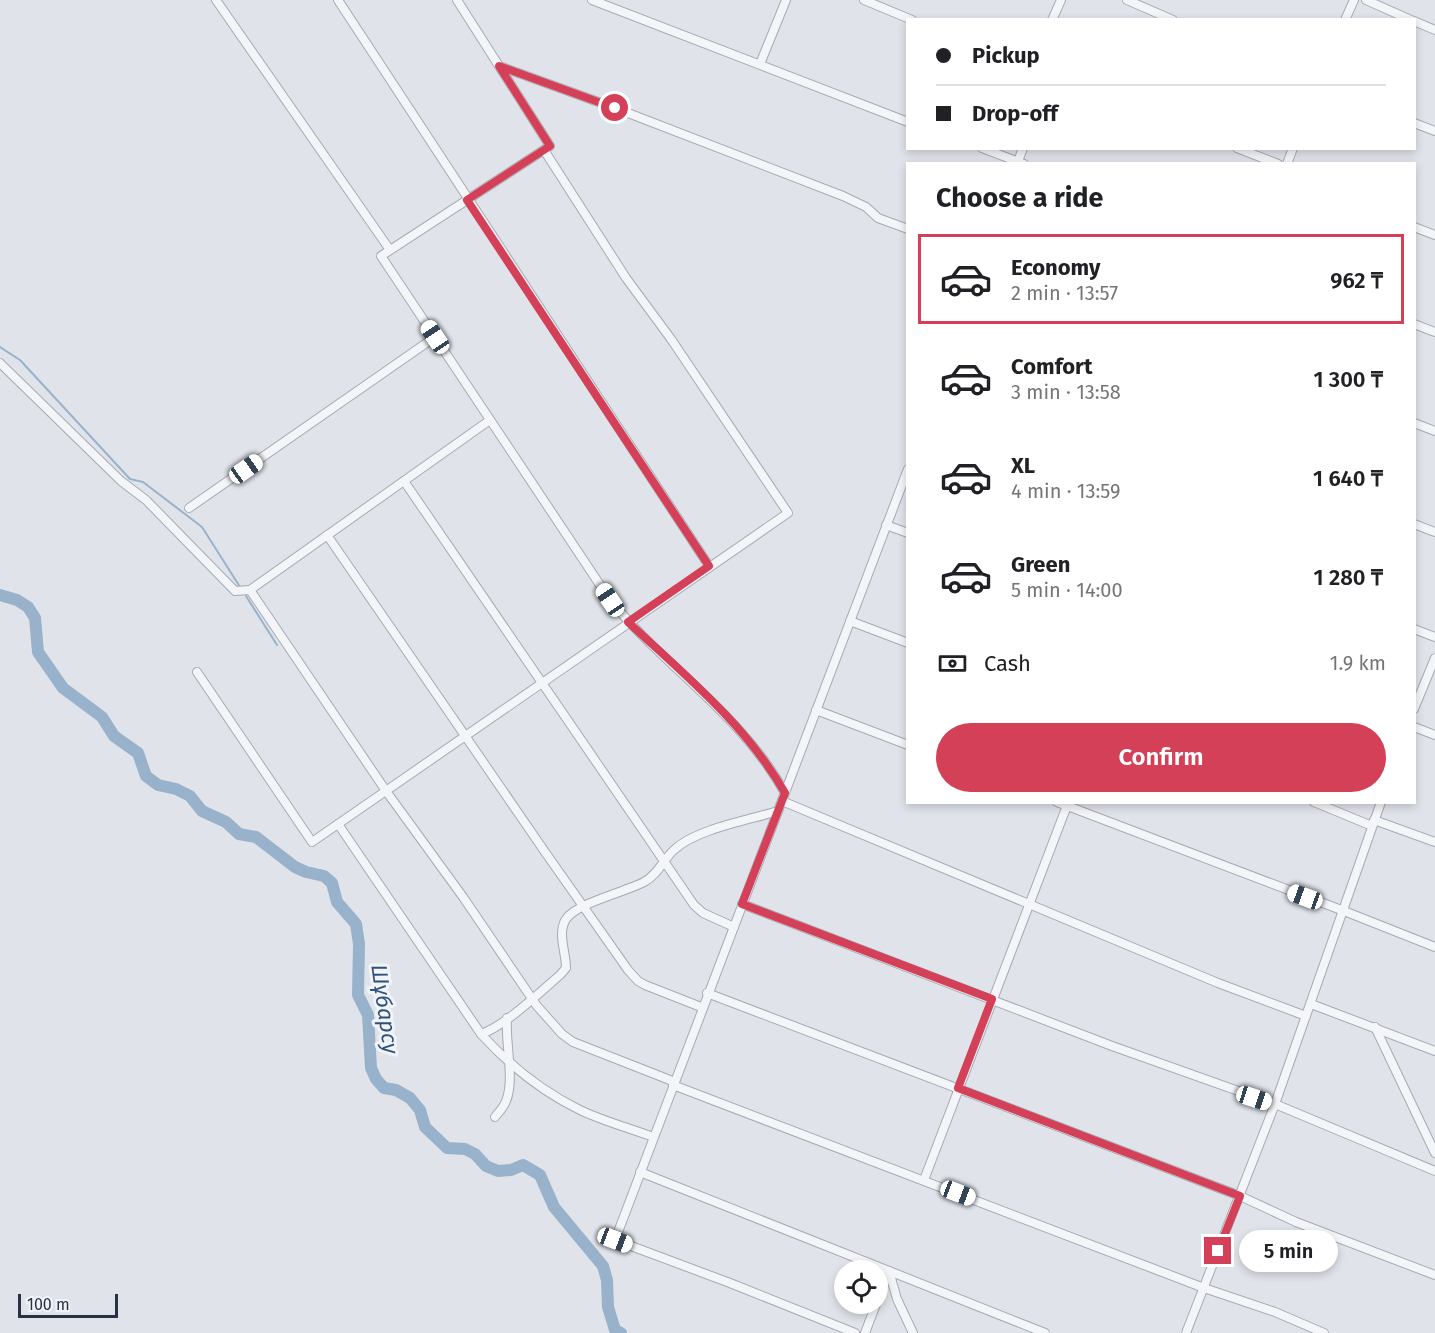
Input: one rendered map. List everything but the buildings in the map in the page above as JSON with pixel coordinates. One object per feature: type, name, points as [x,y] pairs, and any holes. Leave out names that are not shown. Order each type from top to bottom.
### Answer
[{"type":"street","points":[[216,0],[390,250]]},
{"type":"street","points":[[338,0],[709,566]]},
{"type":"street","points":[[457,0],[550,146],[381,256],[610,600],[628,622],[721,710],[773,771],[783,797],[1029,904],[1218,983],[1306,1016]]},
{"type":"street","points":[[592,0],[906,121]]},
{"type":"street","points":[[760,64],[786,0]]},
{"type":"street","points":[[864,0],[907,18]]},
{"type":"street","points":[[1053,18],[1061,0]]},
{"type":"street","points":[[1127,0],[1168,18]]},
{"type":"street","points":[[1346,18],[1354,0]]},
{"type":"street","points":[[1366,0],[1408,18]]},
{"type":"street","points":[[1416,21],[1435,30]]},
{"type":"street","points":[[499,66],[843,196],[866,207],[878,218],[906,228]]},
{"type":"street","points":[[1416,124],[1435,131]]},
{"type":"street","points":[[197,672],[312,842],[788,513],[671,339],[626,278],[544,150]]},
{"type":"street","points":[[987,150],[1017,162]]},
{"type":"street","points":[[1242,150],[1273,162]]},
{"type":"street","points":[[1416,227],[1435,235]]},
{"type":"street","points":[[1416,325],[1435,332]]},
{"type":"street","points":[[189,508],[435,337]]},
{"type":"street","points":[[0,363],[122,481],[146,500],[235,591],[250,590],[490,420]]},
{"type":"street","points":[[1416,424],[1435,431]]},
{"type":"street","points":[[855,1333],[730,1282],[615,1240],[701,1007],[734,927],[906,474]]},
{"type":"street","points":[[404,481],[694,905],[703,913],[734,927]]},
{"type":"street","points":[[886,525],[906,532]]},
{"type":"street","points":[[1416,525],[1435,532]]},
{"type":"street","points":[[327,535],[583,906],[638,981],[645,986],[701,1007]]},
{"type":"street","points":[[250,590],[386,791],[463,897],[532,998],[562,1034],[573,1042],[674,1084],[1204,1288],[1275,1312],[1324,1333]]},
{"type":"street","points":[[850,621],[906,642]]},
{"type":"street","points":[[1416,630],[1435,637]]},
{"type":"street","points":[[1416,704],[1435,658]]},
{"type":"street","points":[[816,710],[906,744]]},
{"type":"street","points":[[1416,728],[1435,735]]},
{"type":"street","points":[[924,1180],[1067,804],[1435,947]]},
{"type":"street","points":[[1320,804],[1435,842]]},
{"type":"street","points":[[1186,1333],[1275,1104],[1380,804]]},
{"type":"street","points":[[481,1034],[492,1030],[566,968],[562,927],[567,917],[583,906],[647,881],[675,849],[688,841],[714,829],[778,811]]},
{"type":"street","points":[[338,824],[481,1034],[509,1064],[539,1087],[580,1110],[653,1137]]},
{"type":"street","points":[[742,904],[1211,1083],[1275,1104],[1435,1171]]},
{"type":"street","points":[[707,993],[1240,1196],[1296,1222],[1435,1275]]},
{"type":"street","points":[[1311,1004],[1435,1051]]},
{"type":"street","points":[[495,1117],[506,1102],[510,1089],[507,1018]]},
{"type":"street","points":[[1375,1027],[1435,1153]]},
{"type":"street","points":[[640,1172],[1045,1333]]},
{"type":"street","points":[[889,1271],[897,1299],[913,1333]]},
{"type":"street","points":[[865,1333],[872,1314]]},
{"type":"waterway","points":[[0,347],[20,360],[130,479],[143,482],[202,527],[240,587]]},
{"type":"waterway","name":"Шұбарсу","points":[[0,595],[17,600],[28,607],[35,618],[38,652],[63,688],[102,717],[114,736],[138,753],[146,776],[158,785],[176,789],[190,796],[202,811],[226,822],[239,834],[256,837],[295,867],[324,876],[332,883],[337,902],[356,924],[359,944],[358,995],[368,1015],[371,1068],[376,1079],[384,1088],[396,1090],[410,1098],[420,1110],[425,1127],[447,1148],[465,1149],[475,1154],[486,1166],[498,1171],[511,1170],[523,1165],[540,1175],[554,1207],[603,1266],[607,1280],[608,1307],[615,1330],[621,1333]]},
{"type":"waterway","points":[[246,596],[277,645]]},
{"type":"route","points":[[615,108],[499,66],[550,146],[467,200],[709,566],[628,622],[721,710],[773,771],[785,793],[742,904],[992,999],[958,1088],[1240,1196],[1218,1251]]}]
